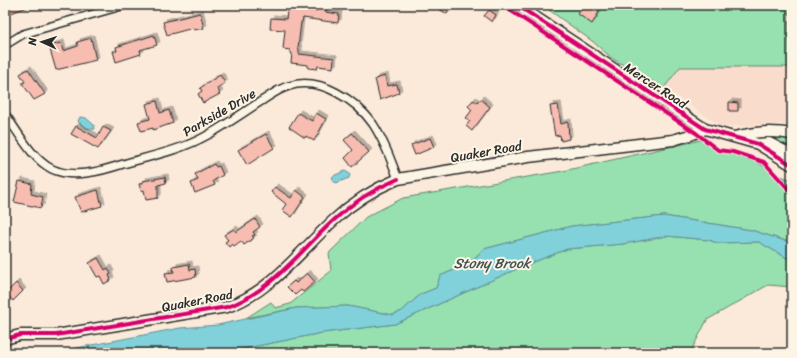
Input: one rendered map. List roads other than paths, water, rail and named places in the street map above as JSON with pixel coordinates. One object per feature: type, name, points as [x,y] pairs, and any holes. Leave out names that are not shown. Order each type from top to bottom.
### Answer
[{"type":"street","points":[[5,45],[23,34],[125,5]]},
{"type":"street","name":"Mercer Road","points":[[517,5],[705,129],[732,138],[758,144],[792,162]]},
{"type":"street","name":"Parkside Drive","points":[[5,114],[36,156],[45,164],[61,172],[84,173],[109,169],[188,145],[206,136],[288,86],[298,84],[318,85],[341,95],[372,123],[387,150],[398,179]]},
{"type":"street","name":"Quaker Road","points":[[8,338],[56,335],[220,308],[238,303],[258,291],[302,252],[333,220],[355,202],[380,186],[398,179],[528,157],[674,140],[705,129]]},
{"type":"street","points":[[732,138],[755,132],[792,134]]},
{"type":"street","points":[[758,144],[775,132]]},
{"type":"water","points":[[80,117],[86,118],[94,125],[95,129],[85,127],[81,124],[78,121]]},
{"type":"water","points":[[345,171],[350,174],[349,178],[336,183],[332,180],[333,176]]},
{"type":"water","name":"Stony Brook","points":[[664,216],[751,230],[792,243],[792,260],[759,242],[717,243],[709,240],[667,236],[623,244],[567,249],[521,267],[395,324],[322,333],[237,350],[193,353],[61,353],[76,348],[180,328],[218,325],[296,308],[348,306],[393,315],[402,311],[421,294],[436,288],[440,276],[468,264],[484,249],[572,226]]},
{"type":"waterway","points":[[5,343],[14,353]]}]
